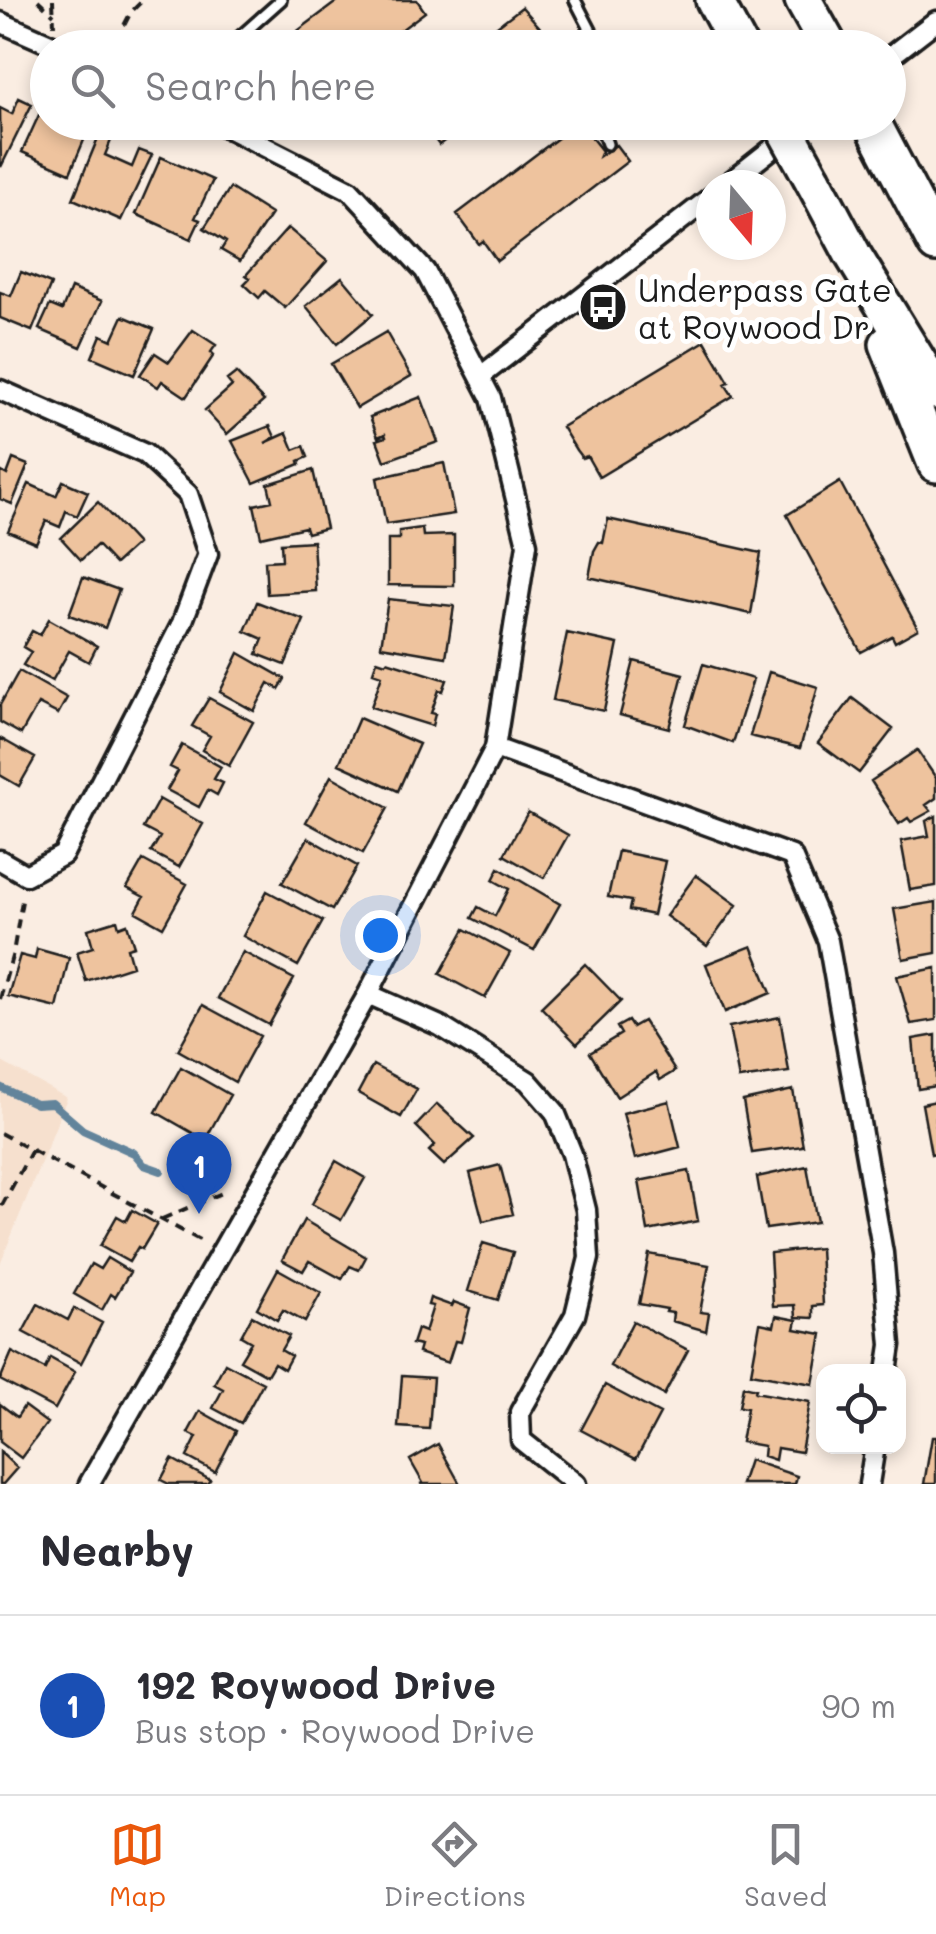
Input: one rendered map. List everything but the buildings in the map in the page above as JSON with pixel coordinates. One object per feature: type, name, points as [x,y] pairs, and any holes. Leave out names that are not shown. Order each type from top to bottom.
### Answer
[{"type":"highway","points":[[714,0],[730,30]]},
{"type":"highway","points":[[803,0],[820,30]]},
{"type":"highway","points":[[791,140],[853,255],[936,391]]},
{"type":"highway","points":[[881,140],[936,244]]},
{"type":"highway","points":[[883,140],[936,226]]},
{"type":"highway","points":[[853,255],[936,464]]},
{"type":"street","points":[[906,44],[936,21]]},
{"type":"street","points":[[0,22],[30,35]]},
{"type":"street","points":[[90,1484],[368,994],[495,748],[527,544],[497,418],[481,376],[425,271],[350,190],[251,140]]},
{"type":"street","points":[[745,170],[783,140]]},
{"type":"street","points":[[481,376],[696,209]]},
{"type":"street","points":[[0,390],[145,454],[188,494],[208,554],[182,623],[63,854],[26,876],[0,860]]},
{"type":"street","points":[[495,748],[792,856],[828,941],[884,1253],[891,1345],[888,1364]]},
{"type":"street","points":[[368,994],[440,1026],[528,1081],[555,1112],[572,1154],[586,1210],[590,1258],[575,1315],[520,1412],[520,1423],[522,1440],[576,1484]]},
{"type":"street","points":[[869,1484],[874,1454]]},
{"type":"lane","points":[[247,30],[281,0]]},
{"type":"lane","points":[[575,0],[591,30]]},
{"type":"lane","points":[[606,140],[607,144]]},
{"type":"path","points":[[38,0],[54,15]]},
{"type":"path","points":[[122,30],[143,0]]},
{"type":"path","points":[[0,1000],[14,953],[26,876]]},
{"type":"path","points":[[0,1133],[222,1253]]},
{"type":"path","points":[[0,1209],[32,1150]]},
{"type":"path","points":[[162,1219],[222,1193]]},
{"type":"shaded area","points":[[0,1061],[67,1098],[0,1264]]},
{"type":"waterway","points":[[0,1087],[36,1104],[52,1103],[83,1130],[134,1153],[144,1165],[161,1171]]},
{"type":"place","name":"Underpass Gate at Roywood Dr","points":[[603,307]]},
{"type":"place","name":"192 Roywood Drive","points":[[199,1214]]}]
